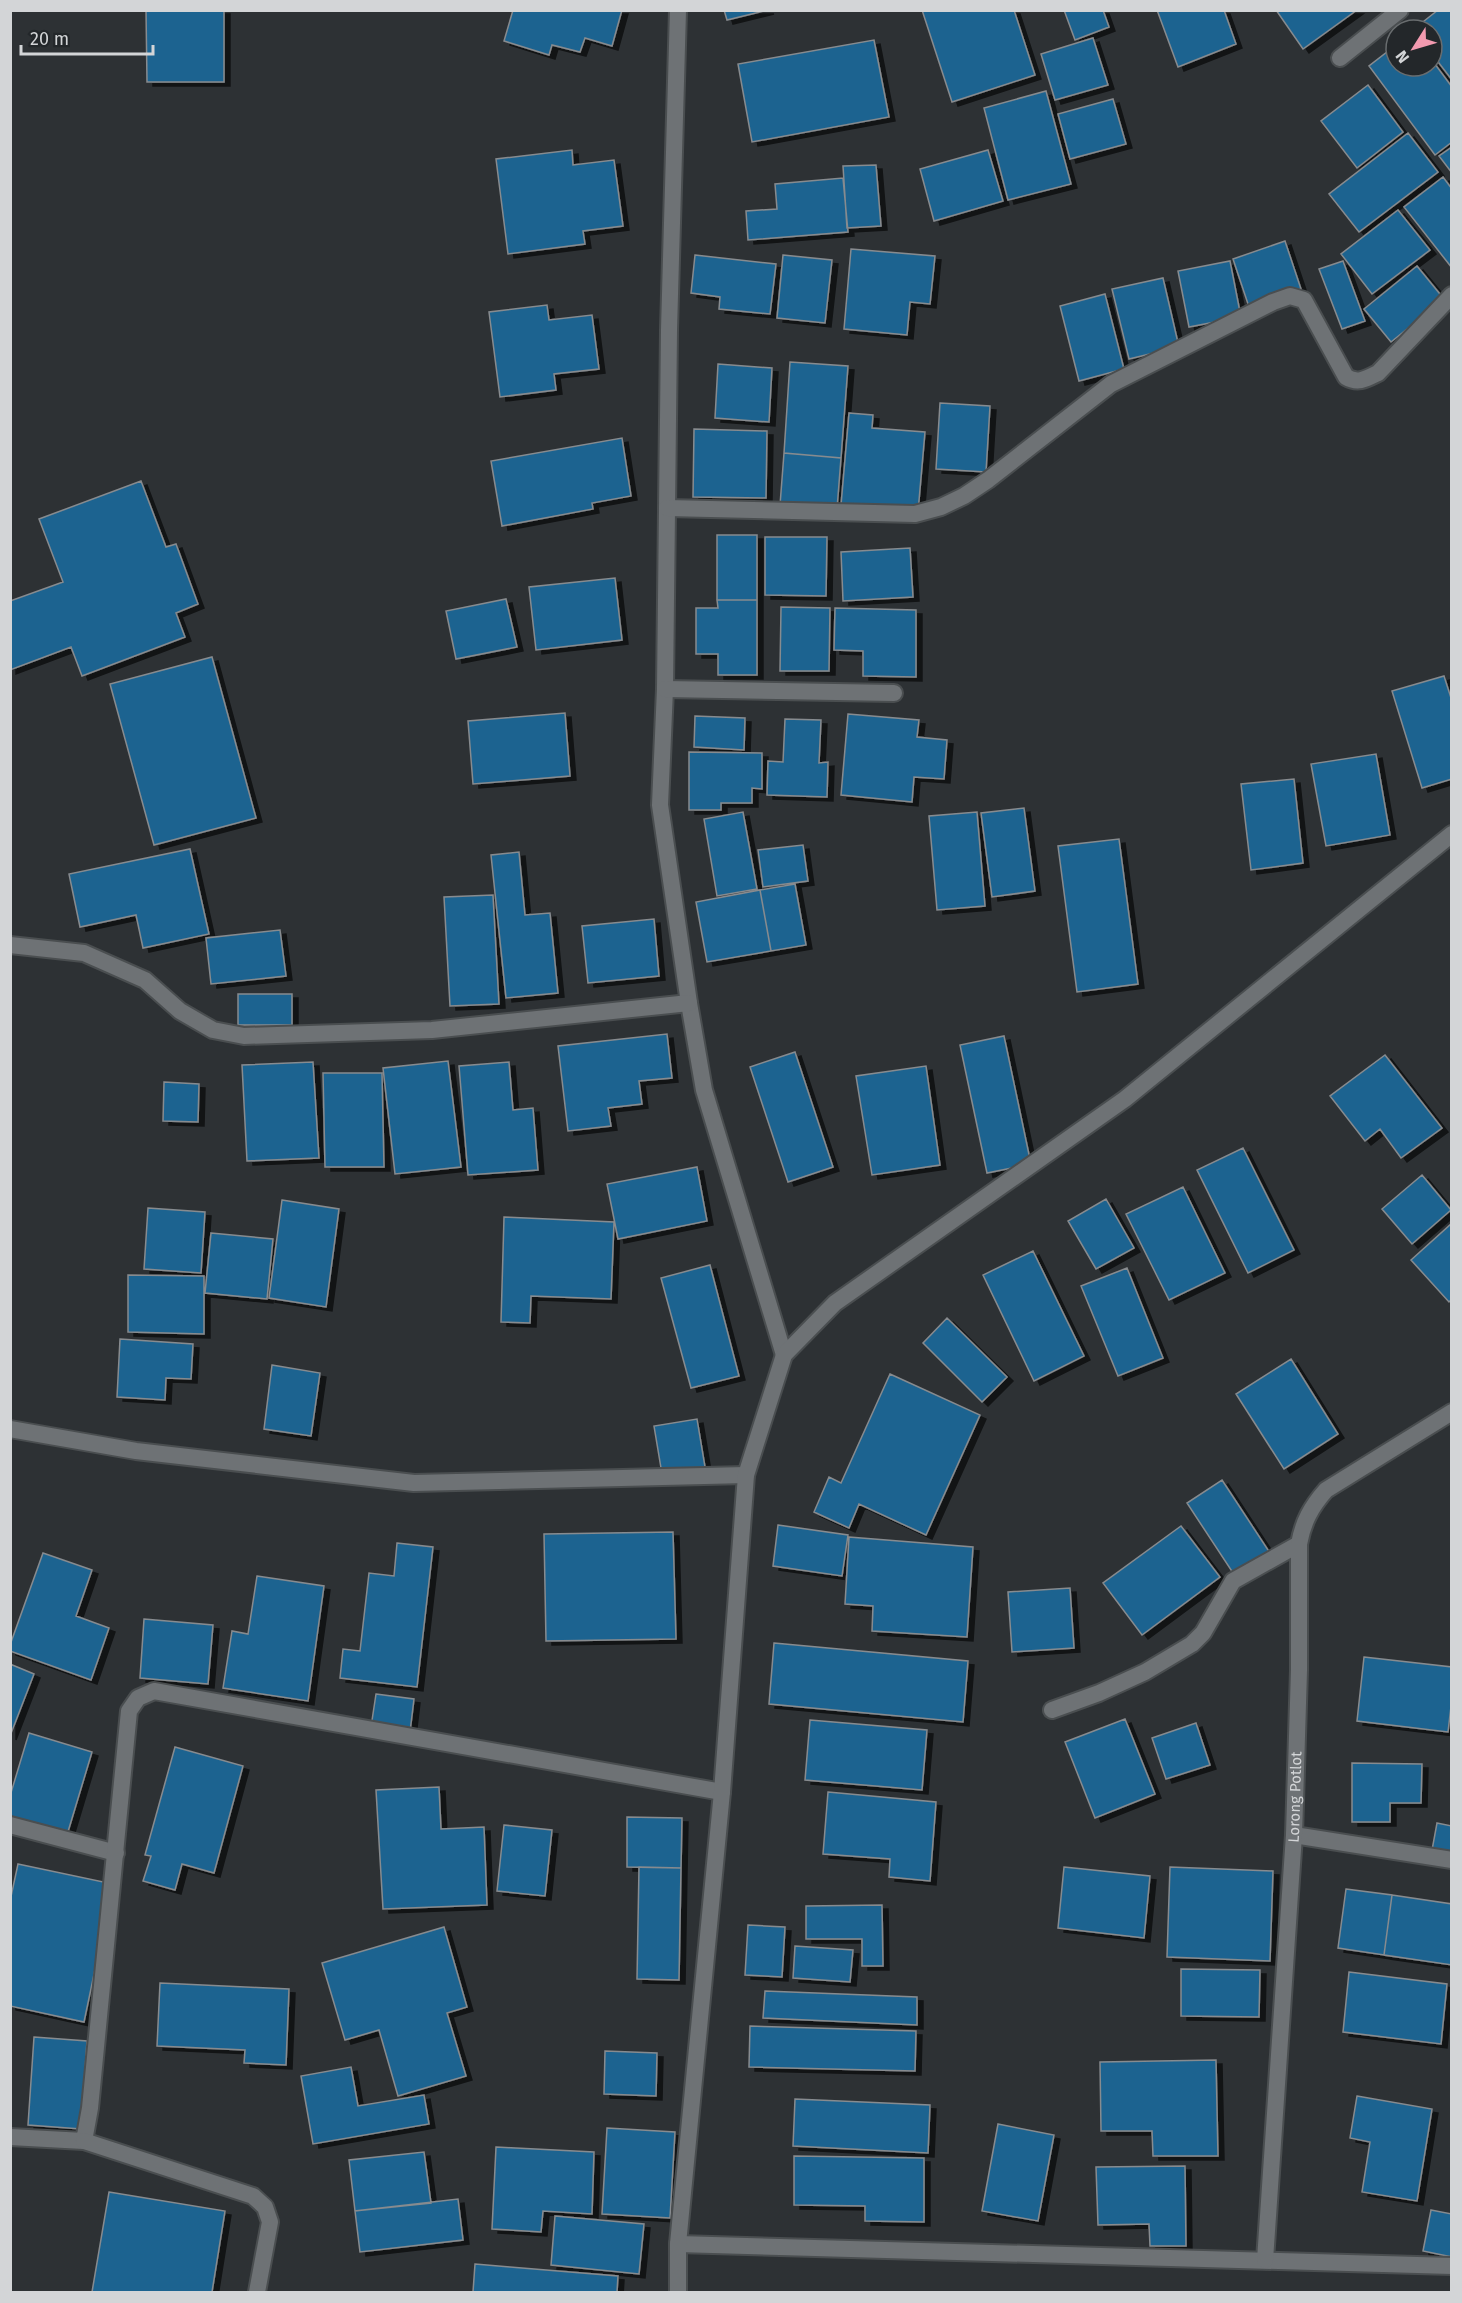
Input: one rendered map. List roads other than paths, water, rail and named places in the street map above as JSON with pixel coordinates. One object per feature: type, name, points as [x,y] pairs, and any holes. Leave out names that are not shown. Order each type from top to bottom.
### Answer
[{"type":"street","points":[[678,10],[669,330],[665,689],[660,805],[704,1090],[784,1355]]},
{"type":"street","points":[[1340,58],[1400,10]]},
{"type":"street","points":[[668,508],[915,514],[941,507],[964,496],[988,480],[1111,384],[1273,302],[1290,297],[1304,300],[1346,377],[1353,381],[1363,381],[1377,373],[1452,295]]},
{"type":"street","points":[[665,689],[894,693]]},
{"type":"street","points":[[678,2292],[678,2244],[722,1792],[746,1475],[784,1355],[835,1303],[1125,1099],[1452,834]]},
{"type":"street","points":[[10,945],[84,953],[146,980],[180,1011],[213,1030],[244,1036],[432,1030],[689,1003]]},
{"type":"street","name":"Lorong Potlot","points":[[1265,2260],[1294,1835],[1299,1670],[1299,1544],[1303,1524],[1312,1506],[1326,1490],[1452,1412]]},
{"type":"street","points":[[10,1429],[136,1451],[414,1483],[746,1475]]},
{"type":"street","points":[[1052,1710],[1099,1693],[1145,1672],[1192,1644],[1203,1633],[1233,1581],[1299,1544]]},
{"type":"street","points":[[84,2141],[90,2108],[129,1711],[138,1698],[154,1691],[722,1792]]},
{"type":"street","points":[[10,1825],[116,1852]]},
{"type":"street","points":[[1294,1835],[1452,1860]]},
{"type":"street","points":[[10,2137],[84,2141],[253,2196],[265,2208],[270,2222],[257,2292]]},
{"type":"street","points":[[678,2244],[1452,2266]]}]
